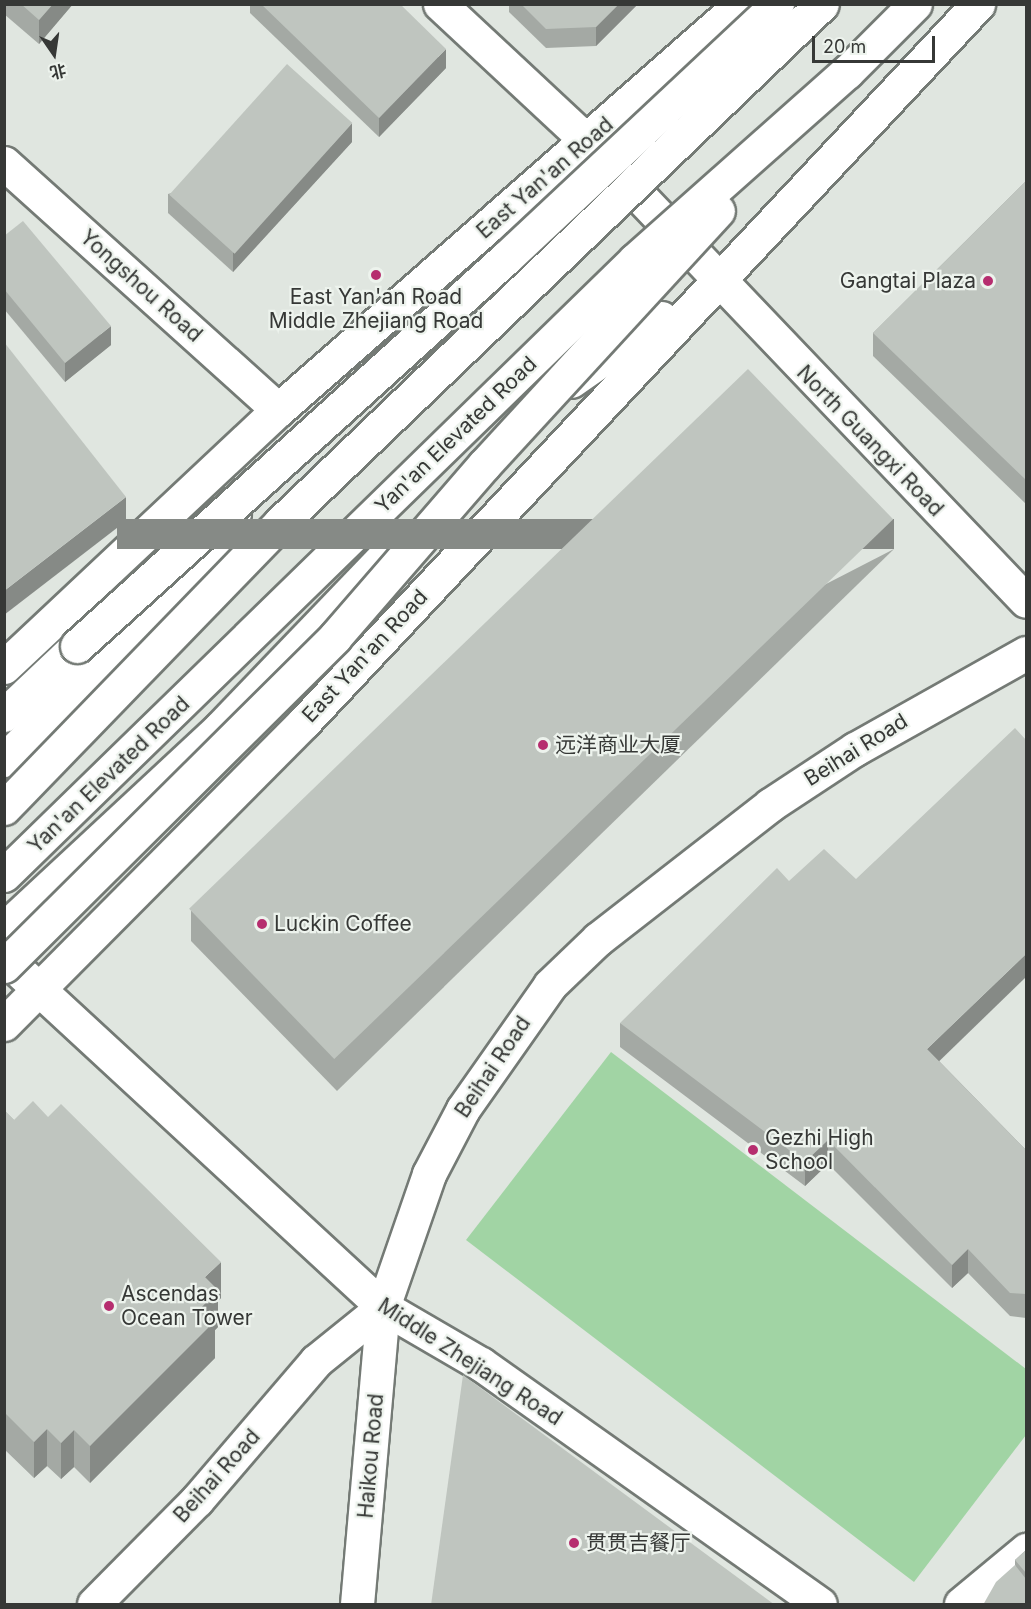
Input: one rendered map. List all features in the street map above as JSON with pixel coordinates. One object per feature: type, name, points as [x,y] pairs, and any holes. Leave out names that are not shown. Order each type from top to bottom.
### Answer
[{"type":"main road","name":"North Guangxi Road","points":[[440,4],[588,142],[1026,601]]},
{"type":"main road","name":"East Yan'an Road","points":[[4,667],[278,410],[588,142],[741,4]]},
{"type":"main road","points":[[4,715],[166,563],[532,235],[777,4]]},
{"type":"main road","points":[[4,808],[280,524],[822,4]]},
{"type":"main road","name":"Yan'an Elevated Road","points":[[4,875],[635,260],[847,72],[915,4]]},
{"type":"main road","name":"East Yan'an Road","points":[[4,1024],[304,722],[717,279],[978,4]]},
{"type":"main road","points":[[4,966],[335,637],[485,464],[847,72]]},
{"type":"main road","name":"Yongshou Road","points":[[4,163],[278,410]]},
{"type":"main road","name":"East Yan'an Road","points":[[4,929],[220,728],[514,422],[717,279]]},
{"type":"main road","name":"East Yan'an Road","points":[[4,760],[138,629],[206,553],[347,349]]},
{"type":"main road","name":"Beihai Road","points":[[94,1605],[197,1500],[316,1361],[383,1307],[429,1174],[463,1109],[550,985],[598,939],[770,805],[855,749],[1026,653]]},
{"type":"main road","name":"Middle Zhejiang Road","points":[[4,957],[383,1307],[481,1364],[820,1605]]},
{"type":"main road","name":"Haikou Road","points":[[357,1605],[383,1307]]},
{"type":"main road","points":[[960,1605],[1026,1550]]},
{"type":"green space","points":[[611,1052],[1026,1369],[1026,1435],[914,1582],[466,1240]]},
{"type":"building","points":[[21,4],[53,4],[39,20]]},
{"type":"building","points":[[261,4],[400,4],[446,49],[379,118]]},
{"type":"building","points":[[521,4],[619,4],[596,27],[546,29]]},
{"type":"building","points":[[287,64],[352,123],[235,254],[169,195]]},
{"type":"building","name":"Gangtai Plaza","points":[[1026,181],[1026,480],[873,333]]},
{"type":"building","points":[[23,221],[111,326],[65,363],[4,289],[4,236]]},
{"type":"building","points":[[4,342],[126,497],[4,591]]},
{"type":"building","name":"远洋商业大厦","points":[[748,369],[893,519],[334,1059],[189,909]]},
{"type":"building","points":[[1015,728],[1026,740],[1026,954],[927,1049],[1026,1150],[1026,1294],[1010,1293],[968,1249],[952,1265],[828,1140],[805,1162],[620,1023],[777,868],[789,881],[824,849],[856,879]]},
{"type":"building","name":"Ascendas Ocean Tower","points":[[33,1101],[48,1117],[61,1104],[221,1262],[205,1277],[218,1290],[201,1308],[215,1321],[90,1446],[74,1430],[61,1443],[47,1429],[34,1442],[4,1412],[4,1110],[14,1120]]},
{"type":"building","points":[[463,1375],[775,1605],[431,1605]]},
{"type":"building","points":[[1026,1550],[1026,1573],[1015,1560]]},
{"type":"building","points":[[1015,1565],[1026,1579],[1026,1605],[983,1605],[996,1582]]},
{"type":"place","name":"East Yan'an Road Middle Zhejiang Road","points":[[376,275]]},
{"type":"place","name":"Gangtai Plaza","points":[[988,281]]},
{"type":"place","name":"远洋商业大厦","points":[[543,745]]},
{"type":"place","name":"Luckin Coffee","points":[[262,924]]},
{"type":"place","name":"Gezhi High School","points":[[753,1150]]},
{"type":"place","name":"Ascendas Ocean Tower","points":[[109,1306]]},
{"type":"place","name":"贯贯吉餐厅","points":[[574,1543]]}]
